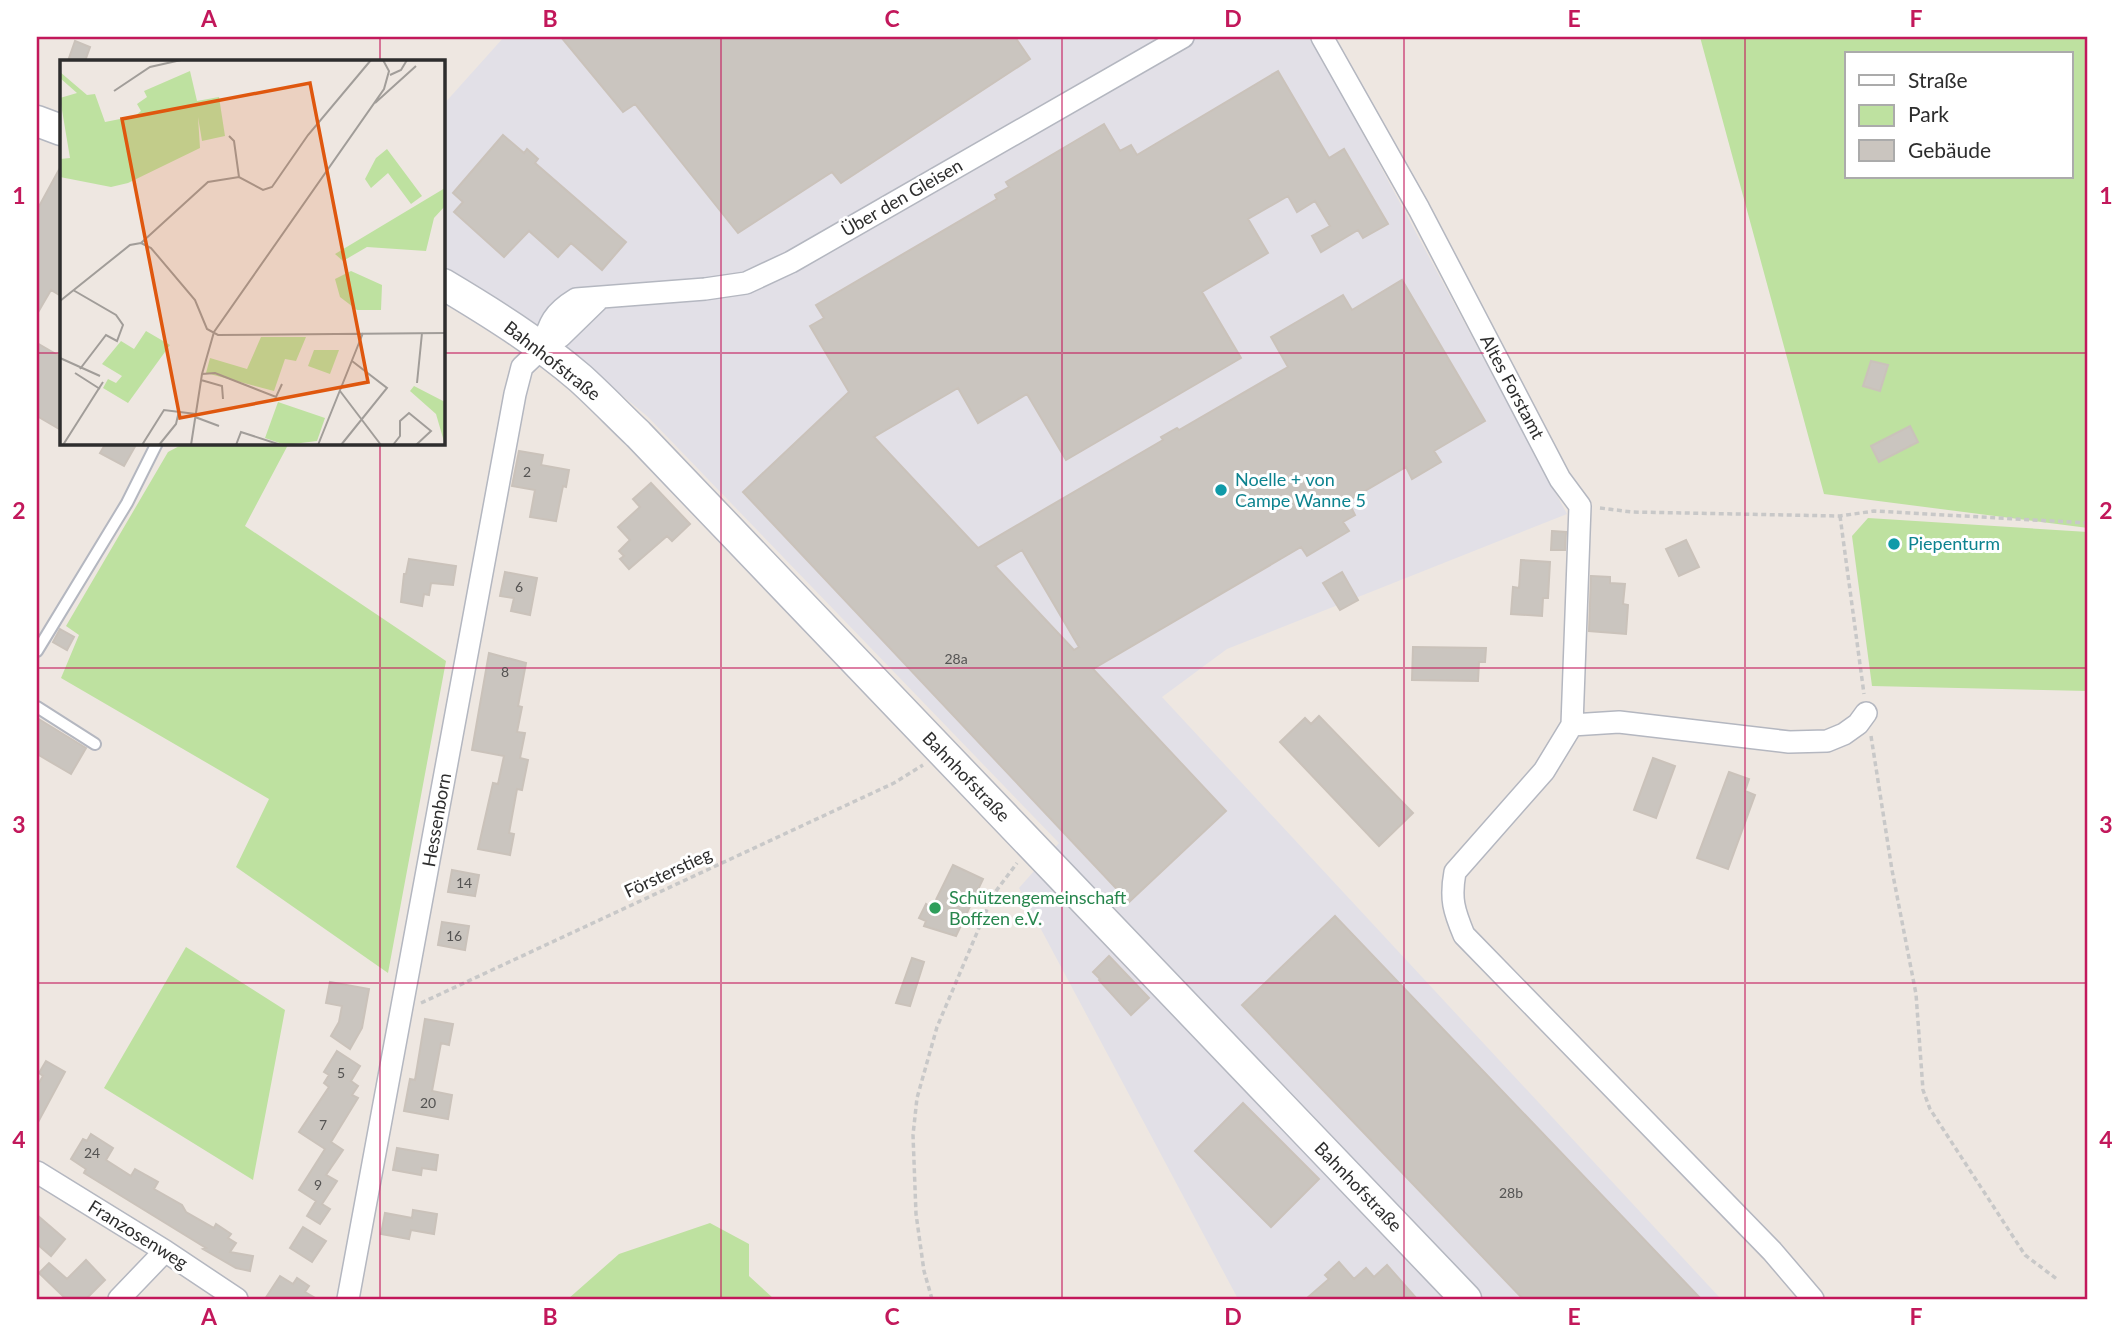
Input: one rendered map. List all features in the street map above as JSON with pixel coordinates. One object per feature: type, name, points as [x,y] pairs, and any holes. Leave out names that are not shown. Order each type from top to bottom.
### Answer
[{"type":"main road","points":[[37,121],[60,130]]},
{"type":"main road","name":"Bahnhofstraße","points":[[444,285],[541,348],[580,379],[638,434],[1466,1299]]},
{"type":"street","name":"Über den Gleisen","points":[[541,348],[561,336],[600,298],[746,283],[790,262],[1183,37]]},
{"type":"street","name":"Altes Forstamt","points":[[1322,37],[1419,209],[1560,479],[1580,506]]},
{"type":"street","name":"Hessenborn","points":[[348,1299],[515,394],[522,367],[541,348]]},
{"type":"street","points":[[1580,506],[1572,725],[1544,771],[1455,872],[1453,908],[1464,935],[1772,1251],[1813,1299]]},
{"type":"street","points":[[1572,725],[1619,722],[1789,741],[1827,741],[1858,724],[1866,713]]},
{"type":"street","name":"Franzosenweg","points":[[37,1172],[237,1299]]},
{"type":"street","points":[[119,1299],[165,1251]]},
{"type":"lane","points":[[37,651],[127,503],[156,444]]},
{"type":"lane","points":[[37,707],[94,744]]},
{"type":"path","points":[[1580,506],[1632,512],[1840,516],[1874,511],[2088,523]]},
{"type":"path","points":[[1840,516],[1866,713],[1916,994],[1923,1090],[1930,1109],[2025,1255],[2058,1280]]},
{"type":"path","name":"Försterstieg","points":[[401,1013],[894,783],[943,753]]},
{"type":"path","points":[[932,1299],[924,1271],[916,1214],[913,1135],[917,1098],[937,1027],[993,895],[1031,845]]},
{"type":"shaded area","points":[[504,37],[1311,37],[1567,514],[1227,649],[1162,697],[1721,1299],[1238,1299],[1019,888],[1059,843],[648,417],[538,325],[444,269],[444,104]]},
{"type":"green space","points":[[1700,37],[2088,37],[2088,528],[1824,494]]},
{"type":"green space","points":[[183,444],[288,444],[245,526],[446,661],[388,973],[236,867],[269,799],[61,678],[79,635],[66,626],[168,452]]},
{"type":"green space","points":[[1868,518],[2088,532],[2088,691],[1872,686],[1852,536]]},
{"type":"green space","points":[[186,947],[285,1010],[253,1180],[104,1088]]},
{"type":"green space","points":[[710,1223],[749,1244],[749,1276],[774,1299],[568,1299],[619,1254]]},
{"type":"building","points":[[561,37],[1015,37],[1030,59],[841,183],[832,172],[738,233],[635,104],[623,112]]},
{"type":"building","points":[[75,41],[90,47],[85,60],[68,60]]},
{"type":"building","points":[[1278,71],[1329,158],[1344,149],[1388,224],[1363,238],[1358,230],[1321,252],[1312,236],[1330,226],[1315,201],[1297,212],[1288,196],[1248,219],[1268,253],[1202,292],[1241,358],[1066,460],[1027,394],[978,423],[958,388],[874,437],[978,548],[1163,440],[1161,437],[1177,428],[1179,430],[1288,367],[1271,337],[1343,295],[1352,310],[1402,280],[1485,421],[1434,451],[1441,462],[1412,479],[1406,467],[1348,501],[1355,515],[1343,522],[1349,531],[1307,556],[1301,547],[1093,669],[1226,811],[1129,902],[743,492],[849,392],[810,326],[824,318],[816,305],[997,199],[995,195],[1009,187],[1006,182],[1104,124],[1120,151],[1131,145],[1137,155]],"holes":[[[1022,550],[1079,647],[1074,650],[995,566]]]},
{"type":"building","points":[[503,135],[524,153],[527,149],[538,159],[535,163],[626,242],[602,270],[571,243],[558,257],[529,231],[504,257],[454,212],[463,202],[453,193]]},
{"type":"building","points":[[60,168],[60,295],[51,290],[37,314],[37,210]]},
{"type":"building","points":[[37,343],[60,356],[60,429],[37,416]]},
{"type":"building","points":[[1871,361],[1888,365],[1880,391],[1863,386]]},
{"type":"building","points":[[1910,426],[1918,442],[1879,462],[1871,446]]},
{"type":"building","points":[[105,444],[136,444],[124,466],[100,453]]},
{"type":"building","points":[[519,451],[543,455],[541,465],[569,470],[556,521],[530,517],[535,490],[512,486]]},
{"type":"building","points":[[651,483],[690,524],[672,541],[667,536],[629,569],[620,559],[624,556],[619,551],[630,540],[618,527],[640,507],[633,499]]},
{"type":"building","points":[[1552,531],[1566,532],[1565,550],[1551,550]]},
{"type":"building","points":[[1686,540],[1699,567],[1679,576],[1666,549]]},
{"type":"building","points":[[409,559],[456,566],[453,585],[431,583],[429,595],[424,594],[422,606],[401,602],[404,574]]},
{"type":"building","points":[[1521,560],[1550,562],[1548,598],[1543,598],[1542,616],[1511,614],[1513,587],[1519,588]]},
{"type":"building","points":[[505,572],[537,578],[530,615],[511,611],[514,598],[500,596]]},
{"type":"building","points":[[1342,572],[1358,600],[1340,610],[1323,583]]},
{"type":"building","points":[[1591,576],[1610,577],[1610,583],[1625,584],[1623,604],[1628,605],[1626,634],[1589,631]]},
{"type":"building","points":[[60,629],[74,637],[67,650],[53,642]]},
{"type":"building","points":[[1413,647],[1486,648],[1485,662],[1479,662],[1478,681],[1412,680]]},
{"type":"building","points":[[489,653],[526,663],[518,706],[522,707],[517,732],[525,733],[520,758],[528,760],[522,790],[517,789],[509,833],[514,834],[510,855],[478,849],[493,783],[498,784],[504,756],[472,750]]},
{"type":"building","points":[[1319,716],[1413,813],[1379,846],[1280,742],[1305,718],[1311,724]]},
{"type":"building","points":[[37,718],[86,748],[71,774],[37,754]]},
{"type":"building","points":[[1653,758],[1675,766],[1656,818],[1634,810]]},
{"type":"building","points":[[1729,772],[1749,779],[1745,791],[1755,795],[1728,869],[1697,858]]},
{"type":"building","points":[[953,865],[983,879],[956,936],[924,926],[926,921],[919,918],[926,904],[932,908]]},
{"type":"building","points":[[452,870],[479,875],[475,896],[448,892]]},
{"type":"building","points":[[1335,916],[1701,1299],[1523,1299],[1320,1087],[1242,1005]]},
{"type":"building","points":[[442,922],[469,926],[465,950],[438,945]]},
{"type":"building","points":[[1109,956],[1149,998],[1131,1015],[1093,972]]},
{"type":"building","points":[[912,958],[924,962],[910,1006],[896,1003]]},
{"type":"building","points":[[330,982],[369,989],[362,1028],[350,1049],[331,1036],[339,1022],[342,1006],[326,1003]]},
{"type":"building","points":[[425,1019],[453,1024],[449,1045],[441,1043],[432,1091],[452,1095],[448,1119],[404,1111],[410,1079],[415,1080]]},
{"type":"building","points":[[337,1051],[360,1066],[351,1081],[358,1086],[352,1095],[358,1098],[331,1142],[343,1150],[326,1175],[337,1181],[322,1204],[330,1209],[320,1224],[307,1216],[316,1201],[299,1190],[325,1149],[299,1132],[329,1087],[324,1083],[329,1075],[324,1072]]},
{"type":"building","points":[[46,1061],[65,1072],[37,1124],[37,1086],[43,1076],[39,1073]]},
{"type":"building","points":[[1243,1103],[1319,1179],[1271,1227],[1195,1151]]},
{"type":"building","points":[[91,1134],[113,1148],[106,1160],[131,1176],[135,1169],[158,1182],[154,1189],[182,1205],[186,1212],[214,1228],[216,1224],[231,1234],[228,1238],[236,1243],[230,1252],[253,1256],[250,1271],[236,1268],[203,1249],[206,1248],[84,1173],[86,1169],[71,1159],[83,1139],[87,1141]]},
{"type":"building","points":[[397,1148],[438,1155],[436,1170],[422,1168],[421,1175],[393,1170]]},
{"type":"building","points":[[413,1210],[437,1214],[434,1234],[411,1230],[409,1239],[381,1234],[385,1213],[412,1218]]},
{"type":"building","points":[[37,1215],[65,1239],[51,1256],[37,1244]]},
{"type":"building","points":[[303,1227],[326,1241],[312,1262],[290,1248]]},
{"type":"building","points":[[86,1260],[105,1280],[86,1299],[66,1299],[39,1273],[49,1263],[67,1279]]},
{"type":"building","points":[[1339,1262],[1354,1279],[1366,1268],[1374,1277],[1387,1265],[1417,1299],[1306,1299],[1329,1279],[1325,1275]]},
{"type":"building","points":[[280,1276],[293,1284],[297,1278],[309,1286],[305,1292],[317,1299],[265,1299]]},
{"type":"place","name":"Noelle + von Campe Wanne 5","points":[[1221,490]]},
{"type":"place","name":"Piepenturm","points":[[1894,544]]},
{"type":"place","name":"Schützengemeinschaft Boffzen e.V.","points":[[935,908]]}]
